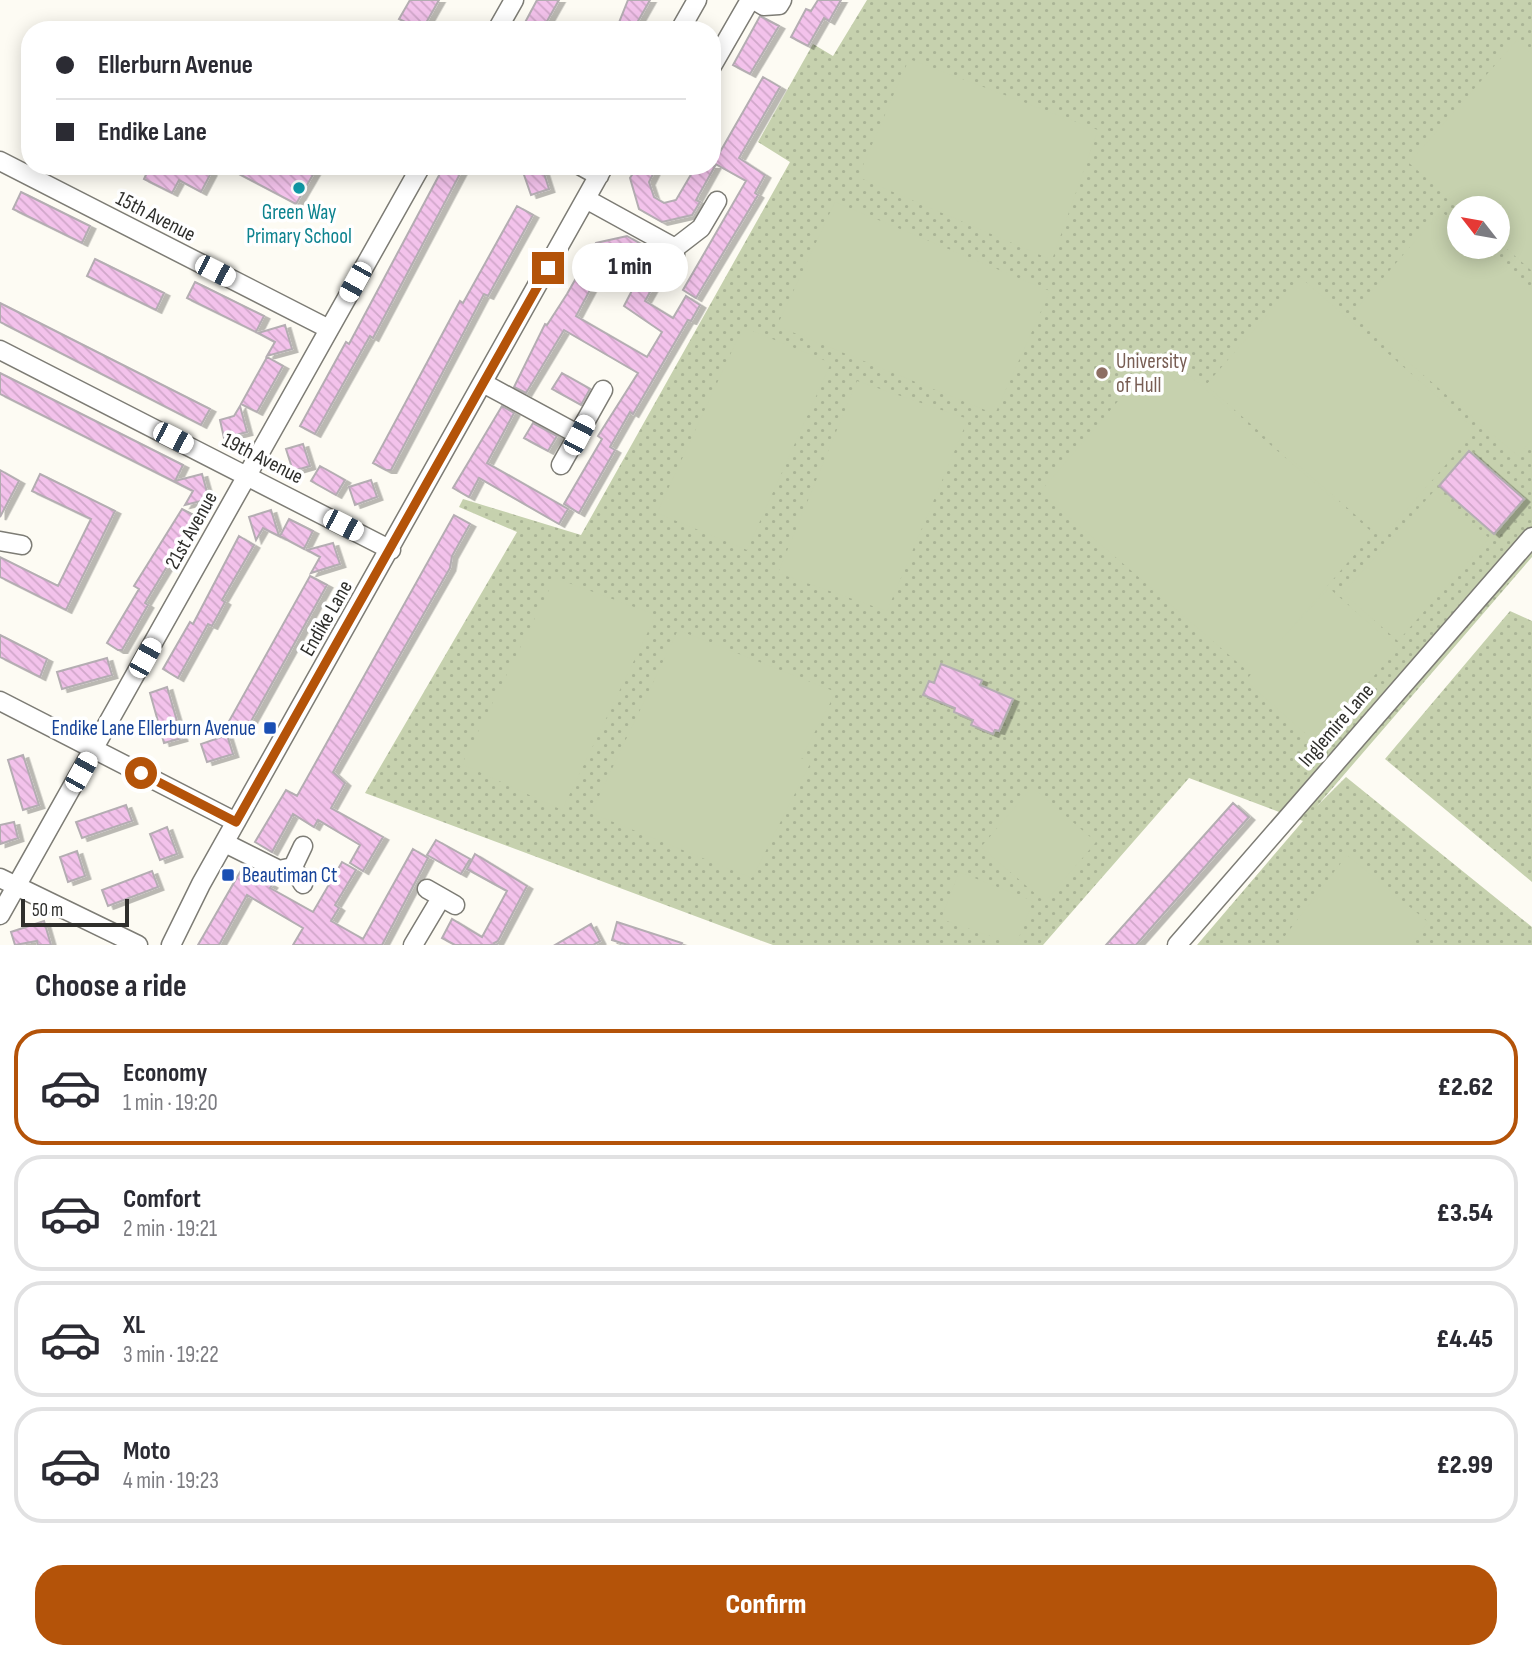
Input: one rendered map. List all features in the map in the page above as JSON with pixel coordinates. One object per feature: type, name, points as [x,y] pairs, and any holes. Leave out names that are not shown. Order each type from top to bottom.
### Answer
[{"type":"street","points":[[503,21],[514,0]]},
{"type":"street","points":[[685,21],[697,0]]},
{"type":"street","points":[[721,51],[752,0],[764,6],[779,5],[782,0]]},
{"type":"street","name":"15th Avenue","points":[[0,161],[21,172]]},
{"type":"street","name":"15th Avenue","points":[[28,175],[329,328]]},
{"type":"street","name":"21st Avenue","points":[[0,915],[8,882],[94,749],[416,175]]},
{"type":"street","name":"Endike Lane","points":[[171,945],[236,822],[600,175]]},
{"type":"street","points":[[586,199],[675,248]]},
{"type":"street","points":[[675,248],[701,228],[717,201]]},
{"type":"street","points":[[675,248],[675,275]]},
{"type":"street","name":"19th Avenue","points":[[0,350],[391,550]]},
{"type":"street","points":[[483,383],[579,435]]},
{"type":"street","points":[[561,465],[603,390]]},
{"type":"street","name":"Inglemire Lane","points":[[1177,945],[1532,537]]},
{"type":"street","points":[[0,541],[22,545]]},
{"type":"street","points":[[0,701],[236,822]]},
{"type":"street","points":[[225,843],[279,870],[293,867]]},
{"type":"street","points":[[293,867],[303,846]]},
{"type":"street","points":[[293,867],[303,884]]},
{"type":"street","points":[[8,882],[138,945]]},
{"type":"street","points":[[414,945],[441,897]]},
{"type":"green space","name":"University of Hull","points":[[867,0],[1532,0],[1532,557],[1317,806],[1346,777],[1532,927],[1532,945],[1197,945],[1303,821],[1189,778],[1043,945],[773,945],[365,793],[517,532],[459,507],[463,499],[581,535],[790,162],[758,142],[813,44],[833,56]]},
{"type":"green space","points":[[1517,40],[1532,54],[1532,271],[1510,252],[1510,196],[1447,196],[1409,163]]},
{"type":"green space","points":[[909,59],[1098,130],[1052,260],[858,177]]},
{"type":"green space","points":[[835,202],[1050,291],[995,414],[777,326]]},
{"type":"green space","points":[[1441,211],[1447,216],[1447,259],[1497,259],[1532,289],[1532,439],[1518,456],[1352,314]]},
{"type":"green space","points":[[1300,277],[1476,430],[1382,538],[1206,385]]},
{"type":"green space","points":[[743,327],[831,363],[747,550],[657,513]]},
{"type":"green space","points":[[1161,351],[1373,533],[1280,641],[1329,588],[1398,649],[1315,742],[1246,681],[1251,674],[1040,492]]},
{"type":"green space","points":[[857,381],[968,419],[887,611],[778,573]]},
{"type":"green space","points":[[1435,490],[1489,538],[1398,641],[1343,593]]},
{"type":"green space","points":[[555,578],[656,615],[562,810],[462,764]]},
{"type":"green space","points":[[1510,611],[1532,621],[1532,882],[1385,759]]},
{"type":"green space","points":[[678,630],[836,692],[801,758],[811,762],[752,878],[591,813]]},
{"type":"green space","points":[[1032,787],[1096,842],[1045,902],[981,847]]},
{"type":"green space","points":[[1347,855],[1428,922],[1411,945],[1278,945]]},
{"type":"green space","points":[[959,872],[1033,901],[1016,945],[941,919]]},
{"type":"building","points":[[410,0],[439,0],[427,21],[399,19]]},
{"type":"building","points":[[537,0],[559,0],[547,21],[526,21]]},
{"type":"building","points":[[628,0],[650,0],[638,21],[620,21]]},
{"type":"building","points":[[818,0],[841,0],[829,21],[824,18],[808,46],[791,37],[806,9],[811,11]]},
{"type":"building","points":[[760,16],[779,26],[750,74],[733,65]]},
{"type":"building","points":[[763,77],[780,87],[739,158],[765,175],[755,193],[758,195],[696,298],[683,290],[746,181],[721,167],[721,150]]},
{"type":"building","points":[[146,175],[210,175],[201,192],[179,180],[172,193],[144,179]]},
{"type":"building","points":[[241,175],[313,175],[296,204]]},
{"type":"building","points":[[439,175],[459,175],[373,338],[370,336],[315,434],[300,426],[346,342],[349,344]]},
{"type":"building","points":[[524,175],[545,175],[549,189],[531,195]]},
{"type":"building","points":[[632,175],[652,175],[649,182],[654,197],[664,203],[676,200],[691,175],[710,175],[696,200],[700,202],[692,215],[662,222],[639,209],[630,178]]},
{"type":"building","points":[[21,192],[90,226],[82,243],[13,209]]},
{"type":"building","points":[[517,206],[533,215],[488,296],[484,294],[391,470],[386,470],[373,463],[460,301],[463,303]]},
{"type":"building","points":[[627,236],[648,248],[658,278],[645,301],[673,318],[686,296],[700,305],[691,321],[688,320],[633,414],[630,412],[610,447],[615,450],[579,513],[564,504],[602,439],[598,436],[638,373],[564,330],[526,393],[514,387],[545,324],[547,325],[567,294],[596,243]],"holes":[[[624,252],[635,258],[640,275],[624,306],[662,332],[647,357],[576,316],[607,258]]]},
{"type":"building","points":[[95,259],[164,293],[156,310],[87,276]]},
{"type":"building","points":[[195,282],[264,316],[256,332],[187,298]]},
{"type":"building","points":[[0,303],[210,409],[201,425],[0,322]]},
{"type":"building","points":[[285,325],[292,349],[267,356],[275,342],[258,333]]},
{"type":"building","points":[[267,357],[283,366],[257,412],[241,404]]},
{"type":"building","points":[[0,373],[183,465],[175,481],[202,474],[209,499],[185,505],[193,491],[0,394]]},
{"type":"building","points":[[562,373],[590,389],[581,405],[552,389]]},
{"type":"building","points":[[240,406],[247,432],[224,438],[220,420],[234,416]]},
{"type":"building","points":[[502,406],[514,413],[487,463],[568,509],[559,524],[479,478],[469,497],[453,488]]},
{"type":"building","points":[[533,423],[557,436],[548,451],[524,438]]},
{"type":"building","points":[[303,444],[310,466],[293,471],[286,449]]},
{"type":"building","points":[[1469,451],[1524,499],[1494,534],[1439,486]]},
{"type":"building","points":[[320,466],[345,480],[336,495],[311,481]]},
{"type":"building","points":[[0,470],[19,481],[0,517]]},
{"type":"building","points":[[40,474],[115,511],[66,610],[0,577],[0,557],[58,586],[91,519],[32,491]]},
{"type":"building","points":[[371,480],[377,497],[355,505],[349,487]]},
{"type":"building","points":[[182,509],[197,517],[145,603],[148,605],[122,650],[118,650],[107,643],[139,589],[134,586]]},
{"type":"building","points":[[271,510],[279,536],[263,528],[256,540],[249,517]]},
{"type":"building","points":[[454,515],[470,524],[452,556],[450,568],[333,772],[345,783],[331,808],[383,837],[363,871],[350,863],[360,845],[318,820],[314,827],[293,814],[272,852],[255,842],[286,790],[297,796]]},
{"type":"building","points":[[289,519],[313,531],[304,549],[280,536]]},
{"type":"building","points":[[239,536],[254,545],[222,600],[225,602],[212,626],[208,624],[178,678],[163,669],[190,622],[193,624]]},
{"type":"building","points":[[333,543],[340,564],[311,573],[320,557],[307,550]]},
{"type":"building","points":[[310,576],[327,585],[245,732],[228,723]]},
{"type":"building","points":[[0,635],[47,659],[40,677],[0,657]]},
{"type":"building","points":[[107,658],[112,675],[62,689],[57,672]]},
{"type":"building","points":[[941,664],[982,680],[980,685],[1013,699],[999,731],[995,730],[993,734],[971,725],[973,720],[954,712],[955,708],[923,695],[929,681],[934,683]]},
{"type":"building","points":[[167,687],[182,738],[164,743],[150,693]]},
{"type":"building","points":[[227,735],[233,754],[207,762],[201,744]]},
{"type":"building","points":[[23,755],[39,805],[23,810],[8,760]]},
{"type":"building","points":[[1233,803],[1249,817],[1136,945],[1106,945]]},
{"type":"building","points":[[126,805],[132,821],[82,838],[76,822]]},
{"type":"building","points":[[14,822],[18,838],[0,844],[0,825]]},
{"type":"building","points":[[167,827],[177,854],[160,860],[150,834]]},
{"type":"building","points":[[436,840],[470,859],[461,874],[427,855]]},
{"type":"building","points":[[413,849],[428,858],[382,945],[293,945],[303,928],[247,895],[219,945],[198,945],[243,867],[272,885],[270,888],[313,912],[342,862],[356,870],[335,905],[339,908],[331,921],[363,939]]},
{"type":"building","points":[[77,851],[85,876],[68,882],[60,857]]},
{"type":"building","points":[[475,854],[527,886],[498,941],[494,943],[497,945],[455,945],[442,938],[452,919],[482,937],[507,891],[467,869]]},
{"type":"building","points":[[152,871],[158,887],[108,906],[102,890]]},
{"type":"building","points":[[44,921],[51,945],[38,945],[37,941],[15,945],[11,932]]},
{"type":"building","points":[[617,922],[682,943],[628,945],[612,940]]},
{"type":"building","points":[[591,924],[600,941],[593,945],[555,945]]},
{"type":"place","name":"Green Way Primary School","points":[[299,188]]},
{"type":"place","name":"University of Hull","points":[[1102,373]]},
{"type":"place","name":"Endike Lane Ellerburn Avenue","points":[[270,728]]},
{"type":"place","name":"Beautiman Ct","points":[[228,875]]},
{"type":"route","points":[[141,773],[236,822],[548,268]]}]
